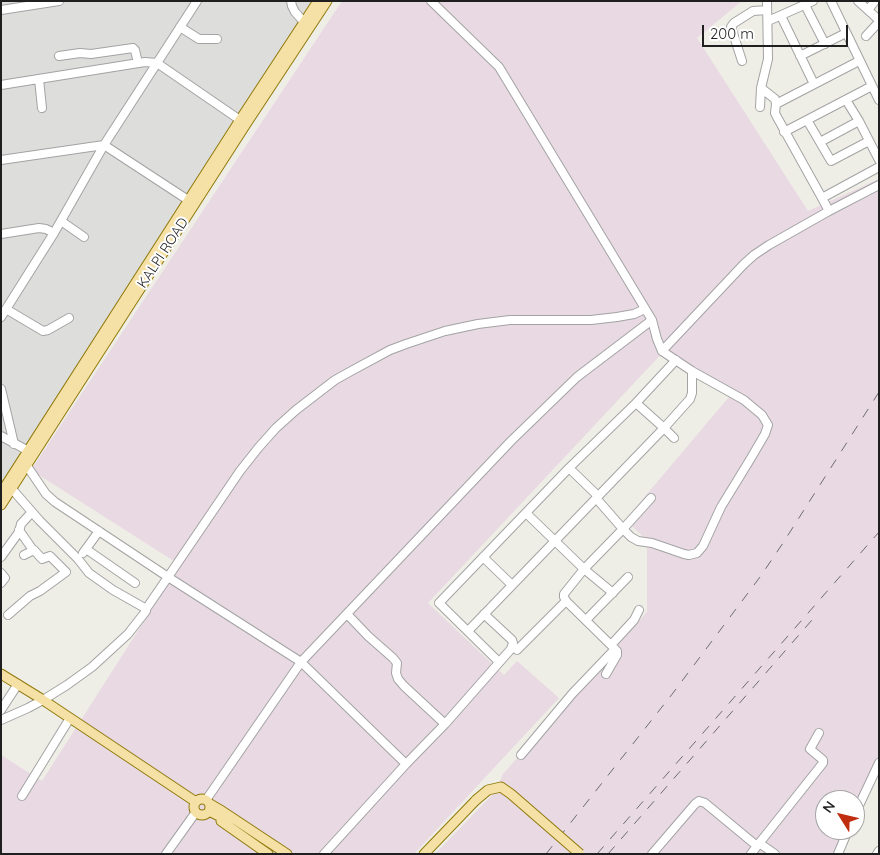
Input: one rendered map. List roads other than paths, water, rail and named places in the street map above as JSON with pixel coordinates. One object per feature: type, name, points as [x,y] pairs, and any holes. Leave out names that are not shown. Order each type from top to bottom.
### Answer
[{"type":"main road","name":"KALPI ROAD","points":[[1,505],[24,464],[307,24],[318,1]]},
{"type":"main road","name":"KALPI ROAD","points":[[31,453],[188,200],[240,120],[307,24],[327,1]]},
{"type":"main road","name":"KALPI ROAD","points":[[1,493],[24,464]]},
{"type":"main road","points":[[1,674],[196,802],[194,807],[222,811],[287,854]]},
{"type":"main road","points":[[424,854],[476,800],[488,790],[502,788],[580,854]]},
{"type":"main road","points":[[205,808],[280,854]]},
{"type":"main road","points":[[205,808],[268,854]]},
{"type":"street","points":[[1,10],[59,1]]},
{"type":"street","points":[[1,317],[54,233],[104,145],[197,1]]},
{"type":"street","points":[[291,1],[295,12],[307,24]]},
{"type":"street","points":[[431,1],[499,67],[646,309],[652,320],[662,351],[692,371],[752,405],[765,418],[768,425],[721,507],[703,546],[697,553],[689,555],[631,537],[569,468]]},
{"type":"street","points":[[831,1],[879,100]]},
{"type":"street","points":[[858,1],[879,21],[866,36]]},
{"type":"street","points":[[868,10],[875,1]]},
{"type":"street","points":[[768,21],[809,3],[825,44]]},
{"type":"street","points":[[742,61],[731,27],[753,10],[767,6],[768,59],[760,88],[760,107]]},
{"type":"street","points":[[781,16],[814,84]]},
{"type":"street","points":[[180,27],[199,39],[217,39]]},
{"type":"street","points":[[800,56],[846,33]]},
{"type":"street","points":[[59,56],[80,52],[91,54],[133,48],[138,63]]},
{"type":"street","points":[[776,104],[859,61]]},
{"type":"street","points":[[1,84],[145,62],[158,63],[240,120]]},
{"type":"street","points":[[38,79],[42,108]]},
{"type":"street","points":[[784,132],[872,86]]},
{"type":"street","points":[[760,88],[774,98],[776,104],[775,113],[784,132],[829,212]]},
{"type":"street","points":[[846,100],[879,160]]},
{"type":"street","points":[[807,120],[831,161],[869,141]]},
{"type":"street","points":[[820,142],[859,121]]},
{"type":"street","points":[[1,160],[104,145],[188,200]]},
{"type":"street","points":[[822,198],[879,167]]},
{"type":"street","points":[[662,351],[754,255],[879,185]]},
{"type":"street","points":[[61,221],[84,237]]},
{"type":"street","points":[[1,234],[39,228],[54,233]]},
{"type":"street","points":[[6,309],[43,331],[69,318]]},
{"type":"street","points":[[1,720],[43,700],[78,678],[101,660],[128,634],[143,616],[240,471],[259,447],[296,410],[335,380],[390,350],[470,326],[510,320],[591,320],[634,314],[646,309]]},
{"type":"street","points":[[166,854],[205,808],[301,662],[511,441],[577,377],[652,320]]},
{"type":"street","points":[[499,662],[439,603],[676,360]]},
{"type":"street","points":[[468,631],[690,399],[692,394],[692,371]]},
{"type":"street","points":[[1,389],[14,444]]},
{"type":"street","points":[[636,403],[674,438]]},
{"type":"street","points":[[1,436],[31,453]]},
{"type":"street","points":[[24,464],[50,498],[59,505],[301,662],[406,764]]},
{"type":"street","points":[[12,488],[89,573],[146,610]]},
{"type":"street","points":[[606,674],[617,655],[617,651],[566,601],[564,594],[584,569],[651,498]]},
{"type":"street","points":[[1,557],[21,524],[32,512]]},
{"type":"street","points":[[526,513],[584,569],[613,593]]},
{"type":"street","points":[[8,615],[30,596],[66,572],[52,556],[42,559],[19,530]]},
{"type":"street","points":[[78,559],[99,531]]},
{"type":"street","points":[[86,549],[135,583]]},
{"type":"street","points":[[24,555],[34,550]]},
{"type":"street","points":[[483,557],[512,585]]},
{"type":"street","points":[[1,573],[6,578],[1,583]]},
{"type":"street","points":[[586,620],[628,577]]},
{"type":"street","points":[[516,650],[566,601]]},
{"type":"street","points":[[521,755],[613,647],[632,623],[639,610]]},
{"type":"street","points":[[347,614],[397,663],[396,673],[404,686],[445,724]]},
{"type":"street","points":[[324,854],[445,724],[511,648],[513,643],[510,638],[484,614]]},
{"type":"street","points":[[2,709],[18,684]]},
{"type":"street","points":[[22,796],[70,718]]},
{"type":"street","points":[[750,854],[823,763],[823,760],[810,748],[820,733]]},
{"type":"street","points":[[865,794],[878,769]]},
{"type":"street","points":[[652,854],[699,800],[758,844],[775,854]]},
{"type":"street","points":[[838,854],[844,840]]},
{"type":"railway","points":[[546,854],[673,693],[760,577],[879,392]]},
{"type":"railway","points":[[597,854],[879,532]]},
{"type":"railway","points":[[608,854],[812,620]]}]
